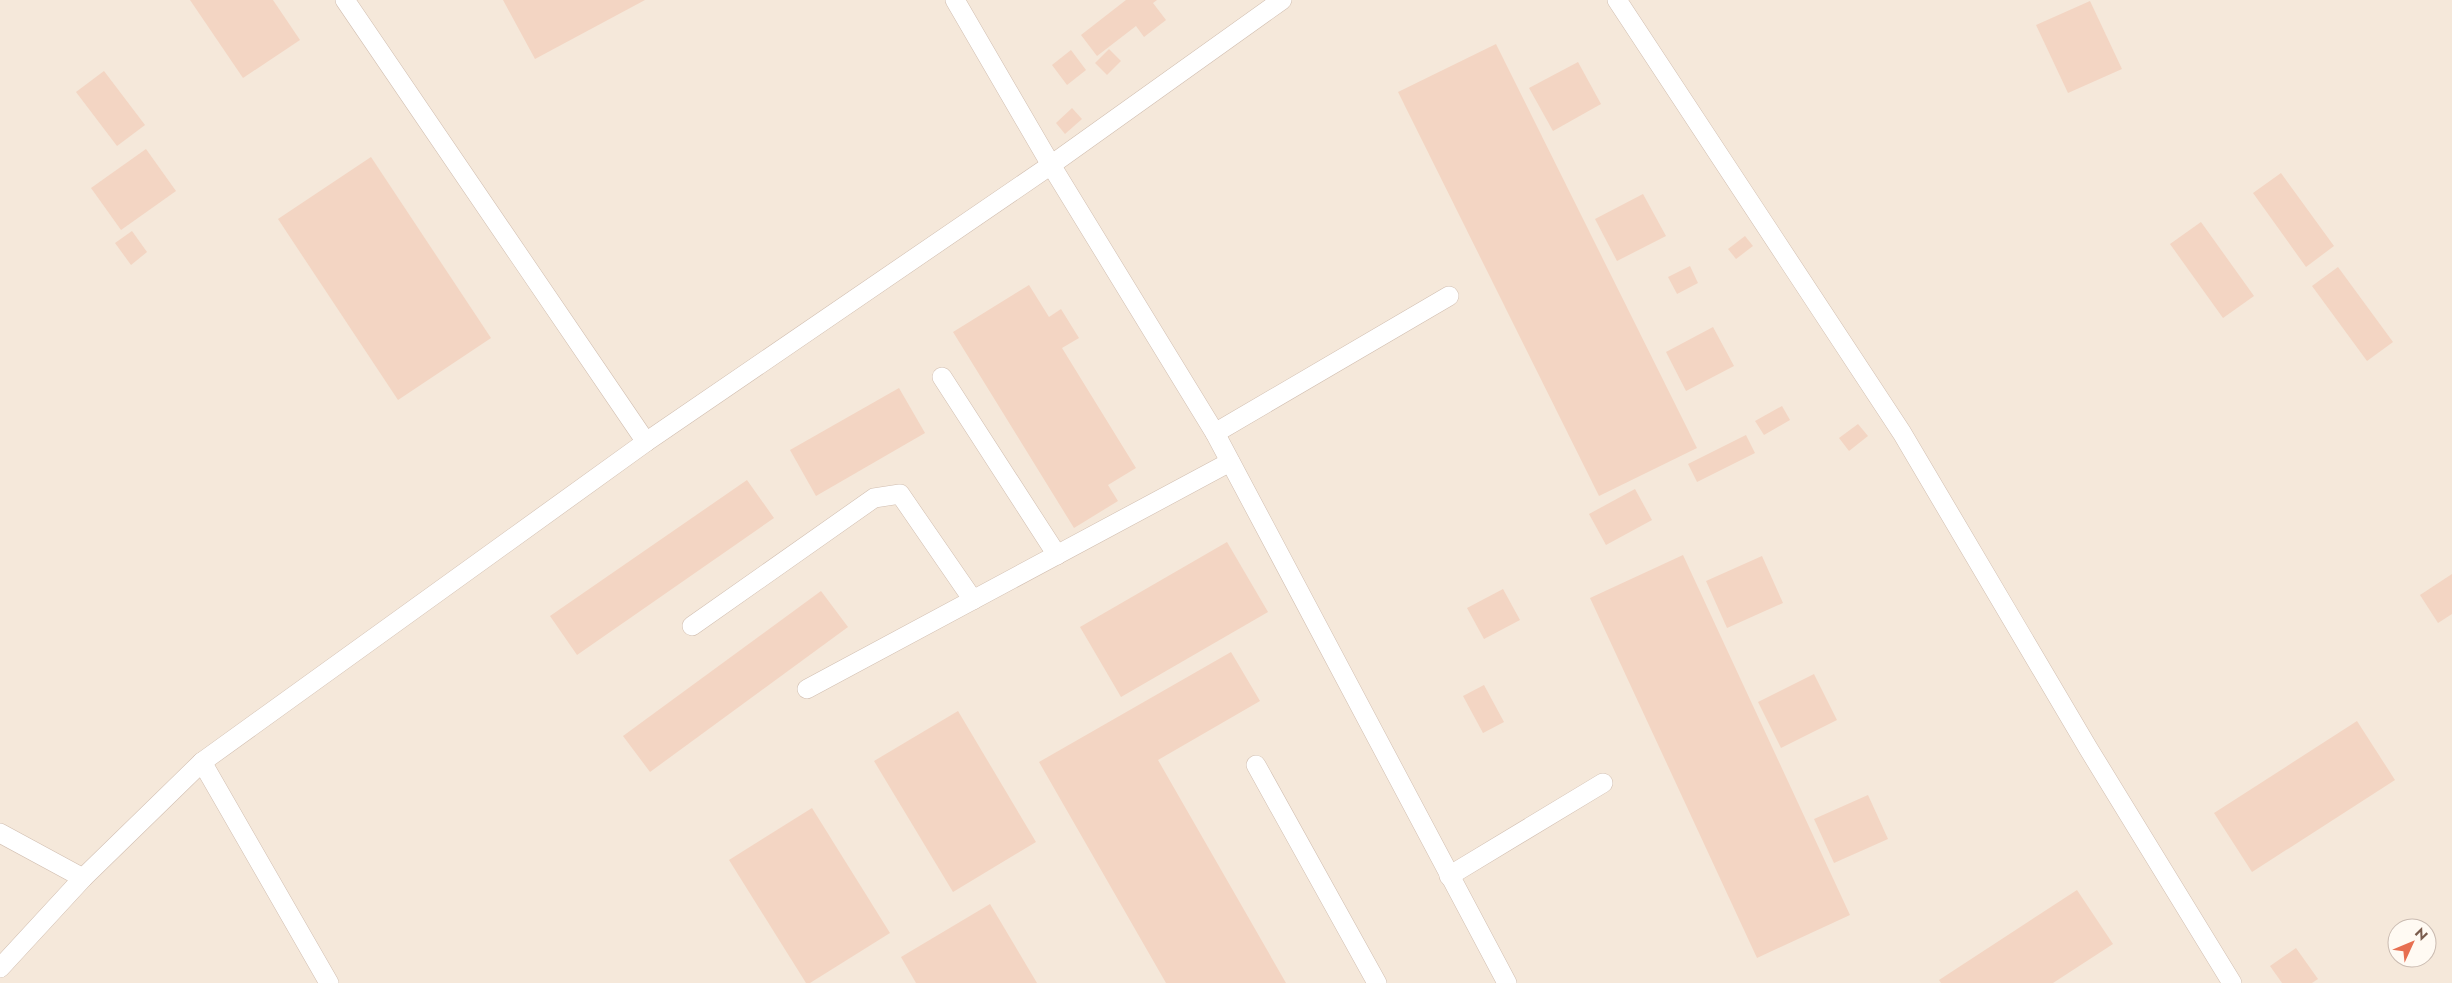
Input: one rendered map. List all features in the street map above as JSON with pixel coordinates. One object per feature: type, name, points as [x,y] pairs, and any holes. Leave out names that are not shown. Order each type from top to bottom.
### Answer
[{"type":"lane","points":[[345,0],[646,442]]},
{"type":"lane","points":[[955,0],[1051,165],[1215,433],[1449,876],[1500,980]]},
{"type":"lane","points":[[0,968],[83,878],[202,762],[646,442],[1051,165],[1282,0]]},
{"type":"lane","points":[[1617,0],[1902,433],[2088,748],[2232,983]]},
{"type":"lane","points":[[1215,433],[1449,296]]},
{"type":"lane","points":[[942,377],[1057,555]]},
{"type":"lane","points":[[808,689],[1230,462]]},
{"type":"lane","points":[[692,626],[874,498],[900,494],[973,600]]},
{"type":"lane","points":[[202,762],[330,983]]},
{"type":"lane","points":[[1256,765],[1377,983]]},
{"type":"lane","points":[[1449,876],[1603,783]]},
{"type":"lane","points":[[0,833],[83,878]]},
{"type":"shaded area","points":[[0,0],[2452,0],[2452,983],[0,983]]},
{"type":"building","points":[[190,0],[273,0],[300,40],[243,78]]},
{"type":"building","points":[[503,0],[645,0],[535,59]]},
{"type":"building","points":[[1126,0],[1157,0],[1153,3],[1166,20],[1144,37],[1136,26],[1097,56],[1081,35]]},
{"type":"building","points":[[2090,1],[2122,69],[2068,93],[2036,25]]},
{"type":"building","points":[[1496,44],[1697,448],[1599,496],[1398,92]]},
{"type":"building","points":[[1109,49],[1121,61],[1107,75],[1095,63]]},
{"type":"building","points":[[1071,50],[1086,70],[1067,85],[1052,65]]},
{"type":"building","points":[[1578,62],[1601,104],[1553,131],[1529,88]]},
{"type":"building","points":[[104,71],[145,125],[117,146],[76,92]]},
{"type":"building","points":[[1072,108],[1082,119],[1065,134],[1056,123]]},
{"type":"building","points":[[146,149],[176,191],[121,230],[91,188]]},
{"type":"building","points":[[371,157],[491,338],[398,400],[278,219]]},
{"type":"building","points":[[2281,173],[2334,246],[2306,267],[2253,193]]},
{"type":"building","points":[[1643,194],[1666,236],[1617,261],[1595,219]]},
{"type":"building","points":[[2201,222],[2254,296],[2223,318],[2170,244]]},
{"type":"building","points":[[132,231],[147,252],[131,265],[115,243]]},
{"type":"building","points":[[1745,236],[1753,246],[1736,259],[1728,249]]},
{"type":"building","points":[[1690,266],[1698,283],[1677,294],[1668,277]]},
{"type":"building","points":[[2338,267],[2393,342],[2367,361],[2312,286]]},
{"type":"building","points":[[1029,285],[1049,317],[1061,309],[1079,338],[1062,348],[1136,468],[1108,485],[1118,501],[1074,528],[953,332]]},
{"type":"building","points":[[1713,327],[1734,366],[1686,391],[1666,352]]},
{"type":"building","points":[[899,388],[925,433],[816,496],[790,450]]},
{"type":"building","points":[[1782,406],[1790,420],[1764,435],[1755,421]]},
{"type":"building","points":[[1858,424],[1868,436],[1849,451],[1839,438]]},
{"type":"building","points":[[1746,435],[1755,453],[1697,482],[1688,464]]},
{"type":"building","points":[[747,480],[774,518],[577,655],[550,616]]},
{"type":"building","points":[[1635,489],[1652,520],[1606,545],[1589,514]]},
{"type":"building","points":[[1227,542],[1268,612],[1121,697],[1080,627]]},
{"type":"building","points":[[1683,555],[1850,915],[1757,958],[1590,598]]},
{"type":"building","points":[[1762,556],[1783,603],[1727,628],[1706,581]]},
{"type":"building","points":[[2452,574],[2452,614],[2438,623],[2420,595]]},
{"type":"building","points":[[1503,589],[1520,620],[1484,639],[1467,608]]},
{"type":"building","points":[[821,591],[848,627],[650,772],[623,736]]},
{"type":"building","points":[[1231,652],[1260,701],[1158,760],[1286,983],[1166,983],[1039,762]]},
{"type":"building","points":[[1814,674],[1837,720],[1781,748],[1758,702]]},
{"type":"building","points":[[1484,685],[1504,722],[1483,733],[1463,696]]},
{"type":"building","points":[[958,711],[1036,842],[953,892],[874,761]]},
{"type":"building","points":[[2357,721],[2395,780],[2252,872],[2214,813]]},
{"type":"building","points":[[1868,795],[1888,839],[1834,863],[1814,819]]},
{"type":"building","points":[[812,808],[890,933],[810,983],[806,983],[729,860]]},
{"type":"building","points":[[2077,890],[2113,944],[2053,983],[1941,983],[1939,980]]},
{"type":"building","points":[[990,904],[1037,983],[916,983],[901,957]]},
{"type":"building","points":[[2296,948],[2318,979],[2312,983],[2282,983],[2270,966]]}]
